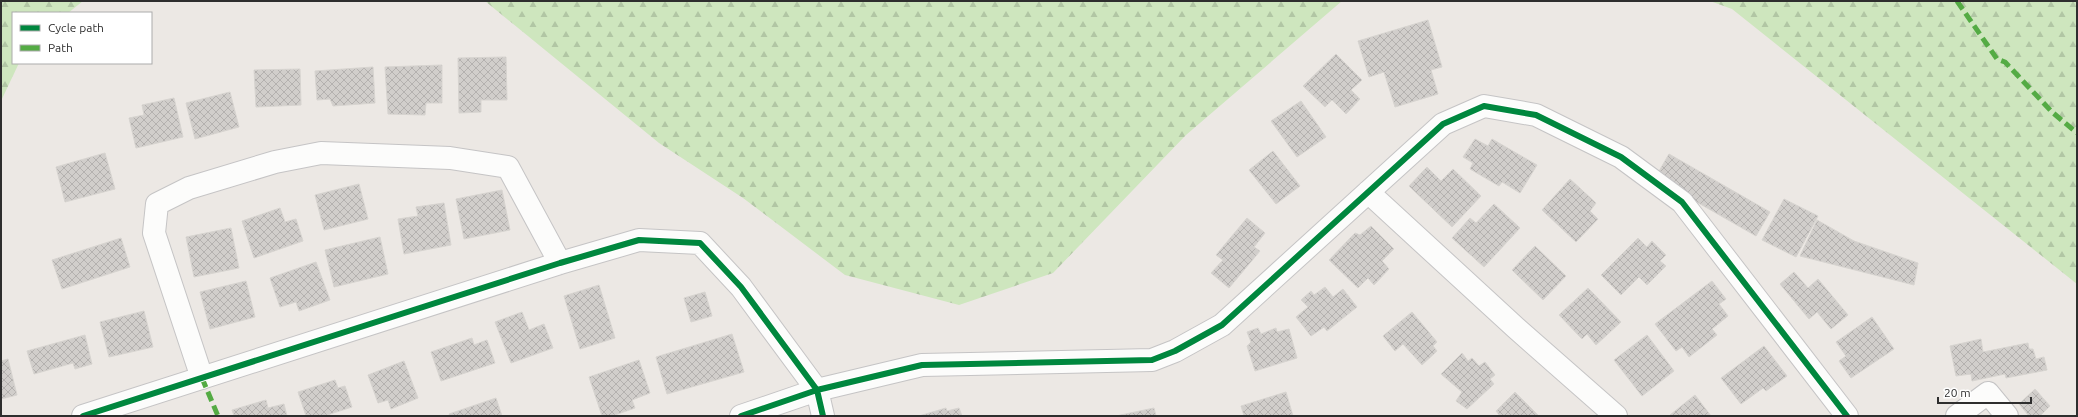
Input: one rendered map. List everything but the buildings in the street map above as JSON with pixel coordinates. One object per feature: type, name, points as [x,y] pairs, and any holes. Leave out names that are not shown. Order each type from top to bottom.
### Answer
[{"type":"street","points":[[741,416],[817,390],[922,365],[1152,360],[1175,351],[1222,325],[1443,124],[1484,106],[1536,115],[1621,157],[1682,202],[1847,416]]},
{"type":"street","points":[[202,378],[154,233],[157,204],[189,188],[275,162],[321,152],[450,158],[508,167],[560,263]]},
{"type":"street","points":[[1368,192],[1516,328],[1616,416]]},
{"type":"street","points":[[83,416],[560,263],[639,240],[700,243],[741,287],[817,390],[823,416]]},
{"type":"street","points":[[1957,416],[1988,393],[2007,416]]},
{"type":"green space","points":[[1,1],[83,1],[69,12],[12,12],[12,64],[19,64],[1,101]]},
{"type":"green space","points":[[485,1],[1342,1],[1186,135],[1053,273],[959,305],[845,275],[743,198],[659,143]]},
{"type":"green space","points":[[1710,1],[2077,1],[2077,284],[1732,9]]},
{"type":"marked path","points":[[1957,1],[1997,59],[2005,62],[2052,112],[2077,133]]},
{"type":"marked path","points":[[202,378],[218,416]]},
{"type":"cycle path","points":[[741,416],[817,390],[922,365],[1152,360],[1175,351],[1222,325],[1443,124],[1484,106],[1536,115],[1621,157],[1682,202],[1847,416]]},
{"type":"cycle path","points":[[83,416],[560,263],[639,240],[700,243],[741,287],[817,390],[823,416]]}]
